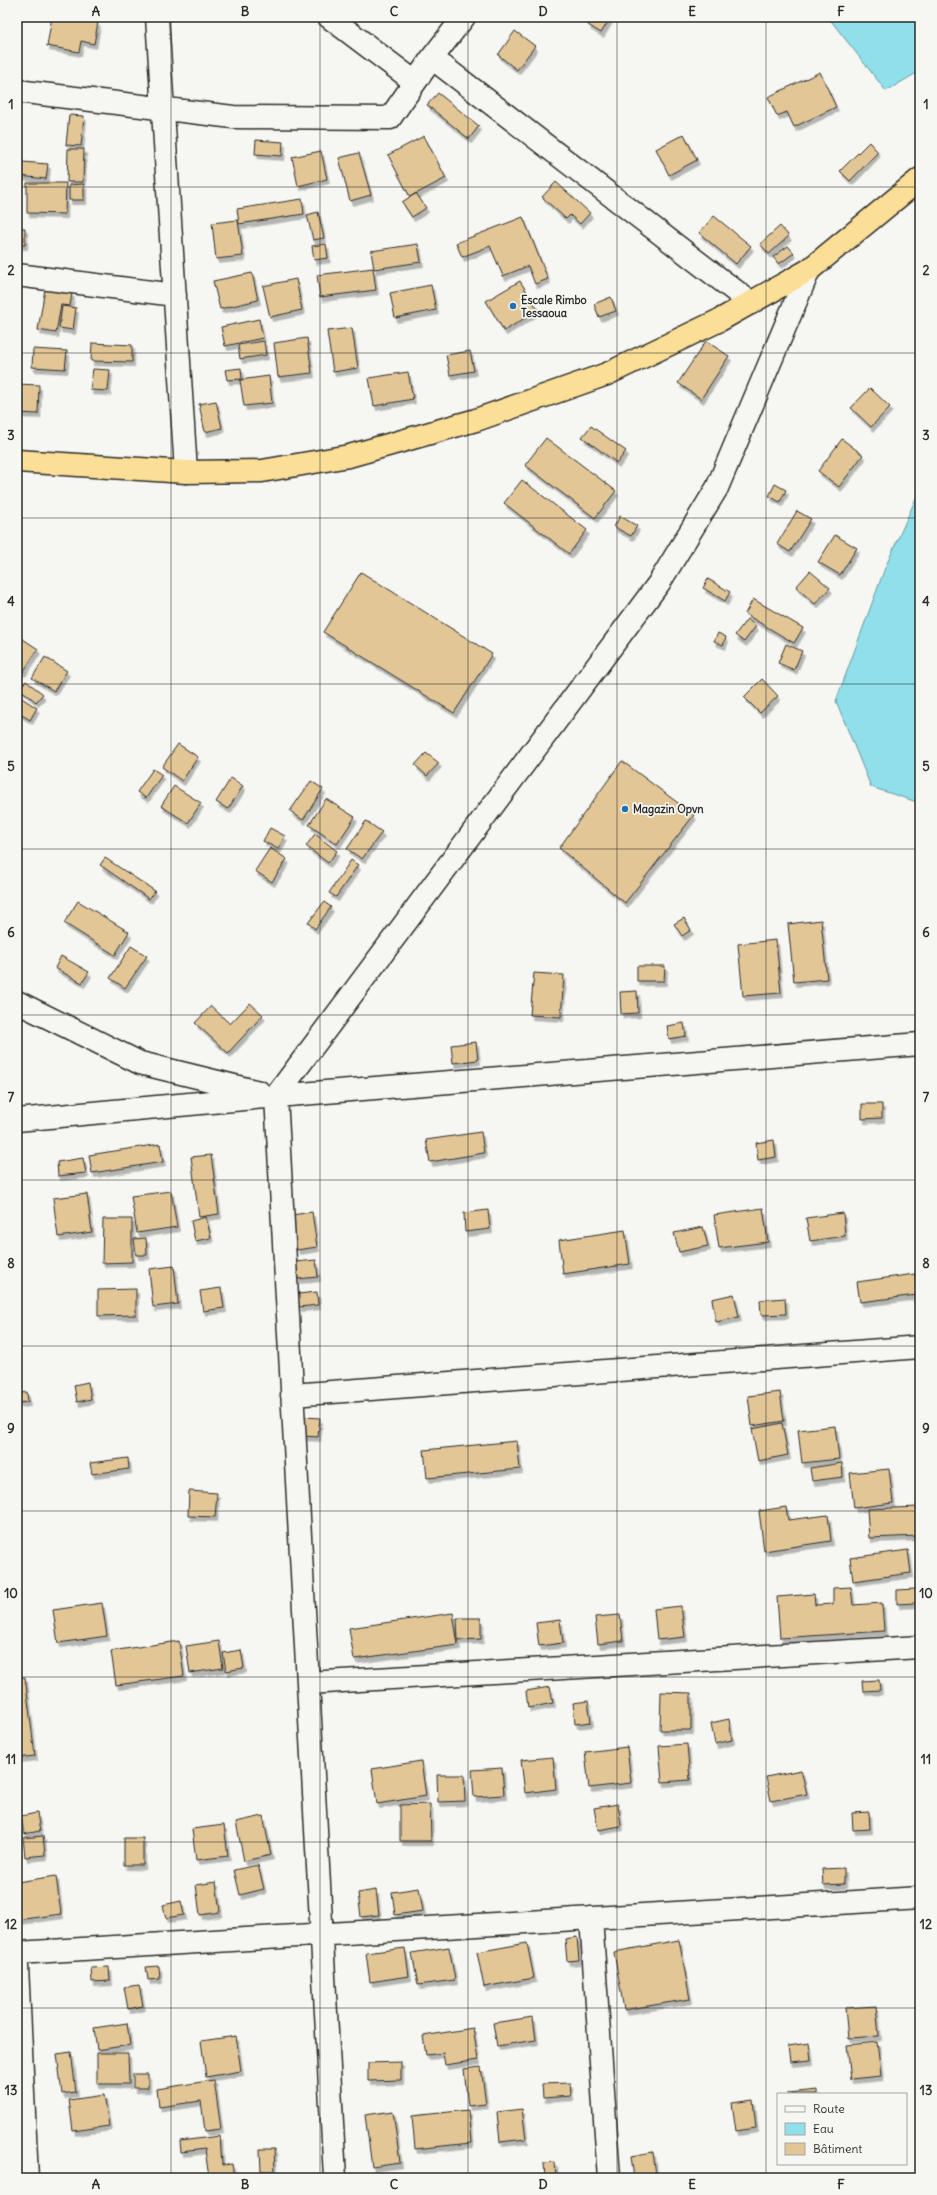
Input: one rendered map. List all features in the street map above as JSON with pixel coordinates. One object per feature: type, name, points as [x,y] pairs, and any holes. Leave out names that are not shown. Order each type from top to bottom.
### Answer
[{"type":"highway","points":[[17,461],[186,472],[262,471],[349,456],[476,420],[607,374],[720,320],[809,270],[920,179]]},
{"type":"street","points":[[156,17],[186,472]]},
{"type":"street","points":[[329,17],[415,82]]},
{"type":"street","points":[[17,90],[233,117],[390,118],[432,58],[464,17]]},
{"type":"street","points":[[432,58],[751,302]]},
{"type":"street","points":[[336,2178],[276,1096],[659,584],[717,488],[809,270]]},
{"type":"street","points":[[17,274],[175,295]]},
{"type":"street","points":[[17,1002],[140,1063],[276,1096]]},
{"type":"street","points":[[17,1120],[276,1096],[920,1044]]},
{"type":"street","points":[[292,1395],[920,1346]]},
{"type":"street","points":[[308,1683],[920,1647]]},
{"type":"street","points":[[17,1953],[920,1898]]},
{"type":"street","points":[[591,1918],[609,2178]]},
{"type":"street","points":[[17,1966],[27,2178]]},
{"type":"water","points":[[828,17],[920,17],[920,71],[886,91]]},
{"type":"water","points":[[920,489],[920,803],[871,787],[836,701],[885,568]]},
{"type":"building","points":[[52,17],[69,17],[98,22],[94,44],[81,41],[79,52],[47,46]]},
{"type":"building","points":[[593,17],[611,17],[601,33],[588,25]]},
{"type":"building","points":[[515,31],[535,46],[517,70],[498,55]]},
{"type":"building","points":[[820,72],[836,107],[794,127],[787,112],[777,116],[768,97]]},
{"type":"building","points":[[438,93],[479,126],[469,139],[427,105]]},
{"type":"building","points":[[69,115],[84,116],[81,146],[66,145]]},
{"type":"building","points":[[684,134],[697,160],[669,175],[656,149]]},
{"type":"building","points":[[424,136],[446,178],[410,197],[388,155]]},
{"type":"building","points":[[256,140],[283,142],[282,156],[255,154]]},
{"type":"building","points":[[869,142],[878,152],[850,181],[840,171]]},
{"type":"building","points":[[68,149],[84,149],[83,182],[67,182]]},
{"type":"building","points":[[321,151],[327,179],[298,186],[292,157]]},
{"type":"building","points":[[359,153],[371,195],[350,201],[339,158]]},
{"type":"building","points":[[22,162],[48,164],[46,179],[20,176]]},
{"type":"building","points":[[556,182],[590,213],[580,224],[570,215],[566,219],[542,197]]},
{"type":"building","points":[[27,183],[66,183],[65,214],[27,213]]},
{"type":"building","points":[[84,184],[84,200],[69,200],[69,185]]},
{"type":"building","points":[[416,193],[426,208],[412,217],[402,202]]},
{"type":"building","points":[[302,199],[304,214],[239,224],[237,209]]},
{"type":"building","points":[[318,212],[324,238],[313,240],[307,215]]},
{"type":"building","points":[[714,216],[751,246],[736,264],[699,233]]},
{"type":"building","points":[[523,217],[548,279],[535,284],[528,266],[503,276],[490,246],[462,257],[456,243]]},
{"type":"building","points":[[238,220],[243,256],[216,259],[212,223]]},
{"type":"building","points":[[780,226],[789,236],[769,254],[760,244]]},
{"type":"building","points":[[17,228],[25,228],[25,245],[17,245]]},
{"type":"building","points":[[326,244],[328,258],[314,260],[312,246]]},
{"type":"building","points":[[418,244],[421,262],[374,269],[371,251]]},
{"type":"building","points":[[788,246],[794,253],[779,264],[773,257]]},
{"type":"building","points":[[373,268],[376,290],[320,297],[317,275]]},
{"type":"building","points":[[252,273],[258,300],[220,309],[213,281]]},
{"type":"building","points":[[296,279],[302,310],[270,317],[263,286]]},
{"type":"building","points":[[520,281],[538,310],[504,331],[486,301]]},
{"type":"building","points":[[431,285],[436,310],[395,318],[390,293]]},
{"type":"building","points":[[45,289],[72,293],[70,306],[61,305],[56,333],[38,330]]},
{"type":"building","points":[[611,297],[616,311],[599,317],[594,304]]},
{"type":"building","points":[[62,306],[76,308],[73,330],[59,328]]},
{"type":"building","points":[[259,319],[263,338],[225,346],[221,327]]},
{"type":"building","points":[[352,328],[358,368],[333,372],[327,331]]},
{"type":"building","points":[[307,338],[312,373],[278,377],[274,343]]},
{"type":"building","points":[[264,341],[266,355],[240,359],[238,345]]},
{"type":"building","points":[[706,341],[729,356],[701,399],[678,383]]},
{"type":"building","points":[[92,343],[132,345],[132,362],[91,361]]},
{"type":"building","points":[[33,349],[67,351],[65,369],[32,367]]},
{"type":"building","points":[[470,351],[474,371],[450,375],[446,355]]},
{"type":"building","points":[[241,368],[242,379],[227,380],[225,370]]},
{"type":"building","points":[[93,369],[110,370],[108,391],[90,390]]},
{"type":"building","points":[[408,372],[413,399],[374,406],[369,378]]},
{"type":"building","points":[[269,376],[272,403],[244,406],[240,380]]},
{"type":"building","points":[[17,384],[39,385],[38,414],[17,413]]},
{"type":"building","points":[[870,388],[890,407],[871,427],[851,408]]},
{"type":"building","points":[[216,401],[222,428],[205,432],[199,404]]},
{"type":"building","points":[[591,426],[626,451],[617,463],[582,437]]},
{"type":"building","points":[[546,438],[616,491],[595,518],[525,465]]},
{"type":"building","points":[[842,439],[863,455],[839,487],[818,471]]},
{"type":"building","points":[[522,480],[587,530],[569,554],[504,503]]},
{"type":"building","points":[[775,484],[786,490],[780,502],[769,496]]},
{"type":"building","points":[[797,511],[811,519],[790,552],[777,544]]},
{"type":"building","points":[[620,516],[637,526],[631,536],[614,527]]},
{"type":"building","points":[[835,535],[857,548],[840,575],[818,562]]},
{"type":"building","points":[[810,571],[830,588],[815,604],[796,587]]},
{"type":"building","points":[[361,572],[492,654],[454,713],[323,632]]},
{"type":"building","points":[[708,579],[730,592],[725,601],[703,588]]},
{"type":"building","points":[[753,599],[803,628],[794,643],[745,614]]},
{"type":"building","points":[[747,619],[756,626],[744,642],[735,635]]},
{"type":"building","points":[[718,633],[726,637],[723,645],[714,641]]},
{"type":"building","points":[[17,635],[38,649],[23,672],[17,669]]},
{"type":"building","points":[[786,644],[802,651],[794,670],[778,663]]},
{"type":"building","points":[[45,657],[67,671],[54,691],[32,678]]},
{"type":"building","points":[[762,679],[778,696],[760,713],[744,697]]},
{"type":"building","points":[[26,681],[43,694],[36,702],[19,688]]},
{"type":"building","points":[[17,695],[37,708],[30,720],[17,712]]},
{"type":"building","points":[[178,744],[198,757],[182,781],[162,767]]},
{"type":"building","points":[[426,753],[439,763],[427,776],[415,765]]},
{"type":"building","points":[[622,761],[694,815],[625,903],[559,848]]},
{"type":"building","points":[[153,769],[162,775],[146,798],[137,792]]},
{"type":"building","points":[[231,778],[243,786],[228,809],[216,802]]},
{"type":"building","points":[[311,781],[323,789],[303,820],[290,811]]},
{"type":"building","points":[[174,786],[201,803],[188,823],[161,806]]},
{"type":"building","points":[[326,799],[355,817],[337,844],[309,825]]},
{"type":"building","points":[[366,821],[382,832],[362,859],[347,849]]},
{"type":"building","points":[[270,828],[285,836],[278,849],[263,841]]},
{"type":"building","points":[[315,834],[337,851],[328,863],[306,846]]},
{"type":"building","points":[[270,848],[287,859],[272,882],[255,871]]},
{"type":"building","points":[[105,858],[155,891],[149,899],[100,865]]},
{"type":"building","points":[[351,860],[358,865],[336,897],[329,893]]},
{"type":"building","points":[[78,901],[129,932],[115,955],[64,923]]},
{"type":"building","points":[[324,902],[331,907],[315,929],[308,923]]},
{"type":"building","points":[[684,918],[691,930],[682,936],[674,924]]},
{"type":"building","points":[[821,920],[827,979],[794,982],[788,924]]},
{"type":"building","points":[[776,940],[781,993],[743,996],[738,944]]},
{"type":"building","points":[[131,946],[147,956],[125,988],[110,978]]},
{"type":"building","points":[[61,956],[89,972],[82,983],[55,968]]},
{"type":"building","points":[[637,966],[665,966],[664,981],[637,981]]},
{"type":"building","points":[[534,973],[564,975],[561,1017],[530,1015]]},
{"type":"building","points":[[637,991],[638,1013],[621,1014],[620,992]]},
{"type":"building","points":[[250,1003],[263,1015],[228,1053],[195,1023],[211,1006],[230,1024]]},
{"type":"building","points":[[684,1023],[686,1036],[669,1039],[667,1026]]},
{"type":"building","points":[[476,1042],[478,1060],[453,1063],[451,1045]]},
{"type":"building","points":[[862,1104],[882,1104],[882,1118],[862,1119]]},
{"type":"building","points":[[481,1132],[484,1153],[430,1162],[426,1140]]},
{"type":"building","points":[[774,1140],[776,1157],[758,1160],[756,1143]]},
{"type":"building","points":[[160,1144],[163,1162],[92,1173],[89,1155]]},
{"type":"building","points":[[211,1155],[219,1214],[199,1217],[191,1157]]},
{"type":"building","points":[[83,1158],[86,1173],[58,1176],[57,1162]]},
{"type":"building","points":[[171,1191],[177,1227],[137,1233],[131,1196]]},
{"type":"building","points":[[87,1194],[92,1232],[58,1237],[53,1198]]},
{"type":"building","points":[[763,1208],[768,1242],[719,1248],[714,1215]]},
{"type":"building","points":[[488,1210],[490,1229],[465,1232],[464,1213]]},
{"type":"building","points":[[312,1212],[317,1247],[297,1250],[292,1215]]},
{"type":"building","points":[[843,1213],[845,1236],[810,1241],[806,1218]]},
{"type":"building","points":[[206,1217],[211,1238],[195,1241],[191,1221]]},
{"type":"building","points":[[103,1219],[132,1219],[132,1262],[102,1263]]},
{"type":"building","points":[[703,1227],[708,1246],[679,1252],[674,1233]]},
{"type":"building","points":[[625,1230],[630,1264],[563,1274],[559,1240]]},
{"type":"building","points":[[146,1238],[147,1255],[136,1255],[134,1239]]},
{"type":"building","points":[[316,1260],[318,1277],[297,1279],[295,1262]]},
{"type":"building","points":[[174,1266],[178,1304],[153,1307],[149,1269]]},
{"type":"building","points":[[915,1274],[917,1295],[860,1302],[857,1282]]},
{"type":"building","points":[[221,1288],[224,1308],[203,1311],[200,1291]]},
{"type":"building","points":[[136,1289],[136,1315],[98,1316],[98,1290]]},
{"type":"building","points":[[317,1292],[318,1305],[299,1307],[298,1294]]},
{"type":"building","points":[[734,1294],[739,1317],[716,1322],[712,1299]]},
{"type":"building","points":[[785,1298],[786,1314],[761,1315],[760,1300]]},
{"type":"building","points":[[88,1382],[91,1399],[77,1402],[74,1385]]},
{"type":"building","points":[[27,1392],[28,1402],[17,1403],[17,1394]]},
{"type":"building","points":[[780,1392],[784,1421],[752,1426],[748,1396]]},
{"type":"building","points":[[305,1417],[320,1418],[318,1437],[303,1436]]},
{"type":"building","points":[[782,1423],[788,1455],[758,1461],[752,1429]]},
{"type":"building","points":[[835,1426],[839,1459],[802,1463],[798,1430]]},
{"type":"building","points":[[517,1441],[520,1469],[427,1478],[424,1450]]},
{"type":"building","points":[[128,1458],[129,1469],[92,1474],[90,1463]]},
{"type":"building","points":[[842,1463],[843,1477],[812,1481],[810,1468]]},
{"type":"building","points":[[889,1469],[893,1503],[854,1508],[850,1473]]},
{"type":"building","points":[[189,1491],[217,1493],[215,1517],[188,1516]]},
{"type":"building","points":[[786,1507],[788,1520],[828,1515],[831,1541],[764,1551],[759,1511]]},
{"type":"building","points":[[920,1507],[920,1536],[869,1538],[867,1509]]},
{"type":"building","points":[[908,1550],[911,1573],[853,1581],[850,1558]]},
{"type":"building","points":[[851,1587],[853,1605],[882,1603],[884,1631],[780,1638],[777,1597],[814,1594],[815,1605],[833,1604],[833,1588]]},
{"type":"building","points":[[916,1589],[916,1603],[897,1604],[897,1590]]},
{"type":"building","points":[[102,1603],[107,1636],[58,1643],[53,1610]]},
{"type":"building","points":[[681,1606],[685,1637],[657,1640],[654,1609]]},
{"type":"building","points":[[453,1613],[458,1645],[354,1659],[349,1628]]},
{"type":"building","points":[[620,1615],[623,1641],[598,1644],[595,1617]]},
{"type":"building","points":[[457,1618],[481,1618],[481,1639],[458,1640]]},
{"type":"building","points":[[560,1620],[563,1643],[539,1646],[536,1623]]},
{"type":"building","points":[[179,1641],[184,1676],[116,1685],[111,1651]]},
{"type":"building","points":[[219,1641],[223,1668],[190,1673],[186,1646]]},
{"type":"building","points":[[241,1650],[244,1668],[226,1671],[223,1653]]},
{"type":"building","points":[[25,1677],[35,1756],[17,1758],[17,1678]]},
{"type":"building","points":[[879,1680],[880,1690],[863,1691],[862,1681]]},
{"type":"building","points":[[550,1687],[553,1703],[528,1708],[526,1691]]},
{"type":"building","points":[[661,1692],[691,1693],[691,1730],[660,1730]]},
{"type":"building","points":[[588,1701],[591,1722],[575,1724],[573,1703]]},
{"type":"building","points":[[729,1719],[732,1740],[715,1744],[711,1723]]},
{"type":"building","points":[[687,1744],[690,1780],[662,1782],[659,1746]]},
{"type":"building","points":[[627,1747],[631,1783],[589,1788],[585,1752]]},
{"type":"building","points":[[553,1757],[556,1789],[525,1793],[521,1760]]},
{"type":"building","points":[[421,1761],[426,1796],[377,1804],[372,1769]]},
{"type":"building","points":[[502,1768],[504,1795],[474,1797],[472,1770]]},
{"type":"building","points":[[801,1770],[807,1794],[771,1801],[766,1777]]},
{"type":"building","points":[[437,1775],[464,1775],[465,1801],[438,1802]]},
{"type":"building","points":[[430,1804],[431,1841],[400,1841],[400,1805]]},
{"type":"building","points":[[618,1804],[621,1826],[598,1830],[594,1808]]},
{"type":"building","points":[[869,1812],[870,1829],[853,1830],[852,1813]]},
{"type":"building","points":[[37,1813],[40,1831],[24,1834],[21,1816]]},
{"type":"building","points":[[263,1816],[271,1855],[244,1861],[236,1822]]},
{"type":"building","points":[[224,1825],[228,1856],[196,1860],[192,1829]]},
{"type":"building","points":[[43,1836],[45,1855],[25,1857],[23,1838]]},
{"type":"building","points":[[124,1838],[143,1838],[143,1865],[124,1865]]},
{"type":"building","points":[[258,1865],[264,1889],[240,1895],[234,1870]]},
{"type":"building","points":[[844,1868],[844,1884],[823,1885],[822,1869]]},
{"type":"building","points":[[56,1876],[61,1914],[17,1920],[17,1882]]},
{"type":"building","points":[[216,1882],[220,1912],[200,1915],[196,1885]]},
{"type":"building","points":[[419,1888],[423,1911],[395,1915],[392,1892]]},
{"type":"building","points":[[376,1890],[379,1915],[361,1917],[358,1893]]},
{"type":"building","points":[[181,1901],[184,1915],[166,1918],[163,1905]]},
{"type":"building","points":[[577,1937],[579,1960],[567,1961],[565,1939]]},
{"type":"building","points":[[679,1940],[690,1999],[624,2010],[614,1952]]},
{"type":"building","points":[[527,1943],[534,1978],[484,1987],[477,1952]]},
{"type":"building","points":[[449,1947],[455,1980],[418,1985],[412,1953]]},
{"type":"building","points":[[405,1948],[409,1976],[370,1982],[366,1953]]},
{"type":"building","points":[[159,1966],[160,1979],[148,1980],[146,1967]]},
{"type":"building","points":[[109,1967],[110,1981],[92,1982],[91,1968]]},
{"type":"building","points":[[139,1985],[143,2006],[128,2009],[124,1987]]},
{"type":"building","points":[[876,2006],[879,2036],[848,2038],[845,2008]]},
{"type":"building","points":[[533,2017],[536,2040],[497,2046],[493,2023]]},
{"type":"building","points":[[127,2023],[130,2045],[97,2050],[94,2028]]},
{"type":"building","points":[[473,2028],[478,2060],[445,2065],[443,2053],[426,2055],[423,2036]]},
{"type":"building","points":[[236,2036],[241,2071],[206,2077],[201,2041]]},
{"type":"building","points":[[877,2042],[881,2076],[851,2079],[847,2045]]},
{"type":"building","points":[[809,2043],[811,2060],[790,2062],[788,2046]]},
{"type":"building","points":[[71,2052],[76,2092],[62,2094],[57,2054]]},
{"type":"building","points":[[97,2053],[128,2053],[129,2084],[97,2084]]},
{"type":"building","points":[[401,2062],[401,2080],[368,2081],[368,2063]]},
{"type":"building","points":[[481,2067],[486,2104],[468,2106],[464,2069]]},
{"type":"building","points":[[133,2074],[148,2074],[148,2088],[133,2088]]},
{"type":"building","points":[[214,2080],[221,2129],[205,2131],[201,2101],[159,2107],[157,2089]]},
{"type":"building","points":[[570,2083],[571,2096],[543,2098],[542,2084]]},
{"type":"building","points":[[818,2090],[818,2093],[788,2093]]},
{"type":"building","points":[[104,2095],[109,2126],[73,2131],[69,2100]]},
{"type":"building","points":[[753,2100],[756,2128],[736,2131],[732,2103]]},
{"type":"building","points":[[522,2109],[526,2139],[500,2142],[497,2112]]},
{"type":"building","points":[[468,2110],[471,2143],[415,2149],[412,2116]]},
{"type":"building","points":[[393,2111],[400,2163],[372,2167],[365,2115]]},
{"type":"building","points":[[220,2136],[222,2165],[232,2164],[234,2177],[209,2178],[205,2149],[181,2152],[180,2141]]},
{"type":"building","points":[[260,2149],[274,2149],[275,2171],[261,2171]]},
{"type":"building","points":[[653,2152],[656,2176],[634,2178],[631,2156]]},
{"type":"building","points":[[555,2162],[556,2178],[545,2178],[544,2163]]},
{"type":"place","name":"Escale Rimbo Tessaoua","points":[[513,306]]},
{"type":"place","name":"Magazin Opvn","points":[[625,809]]}]
